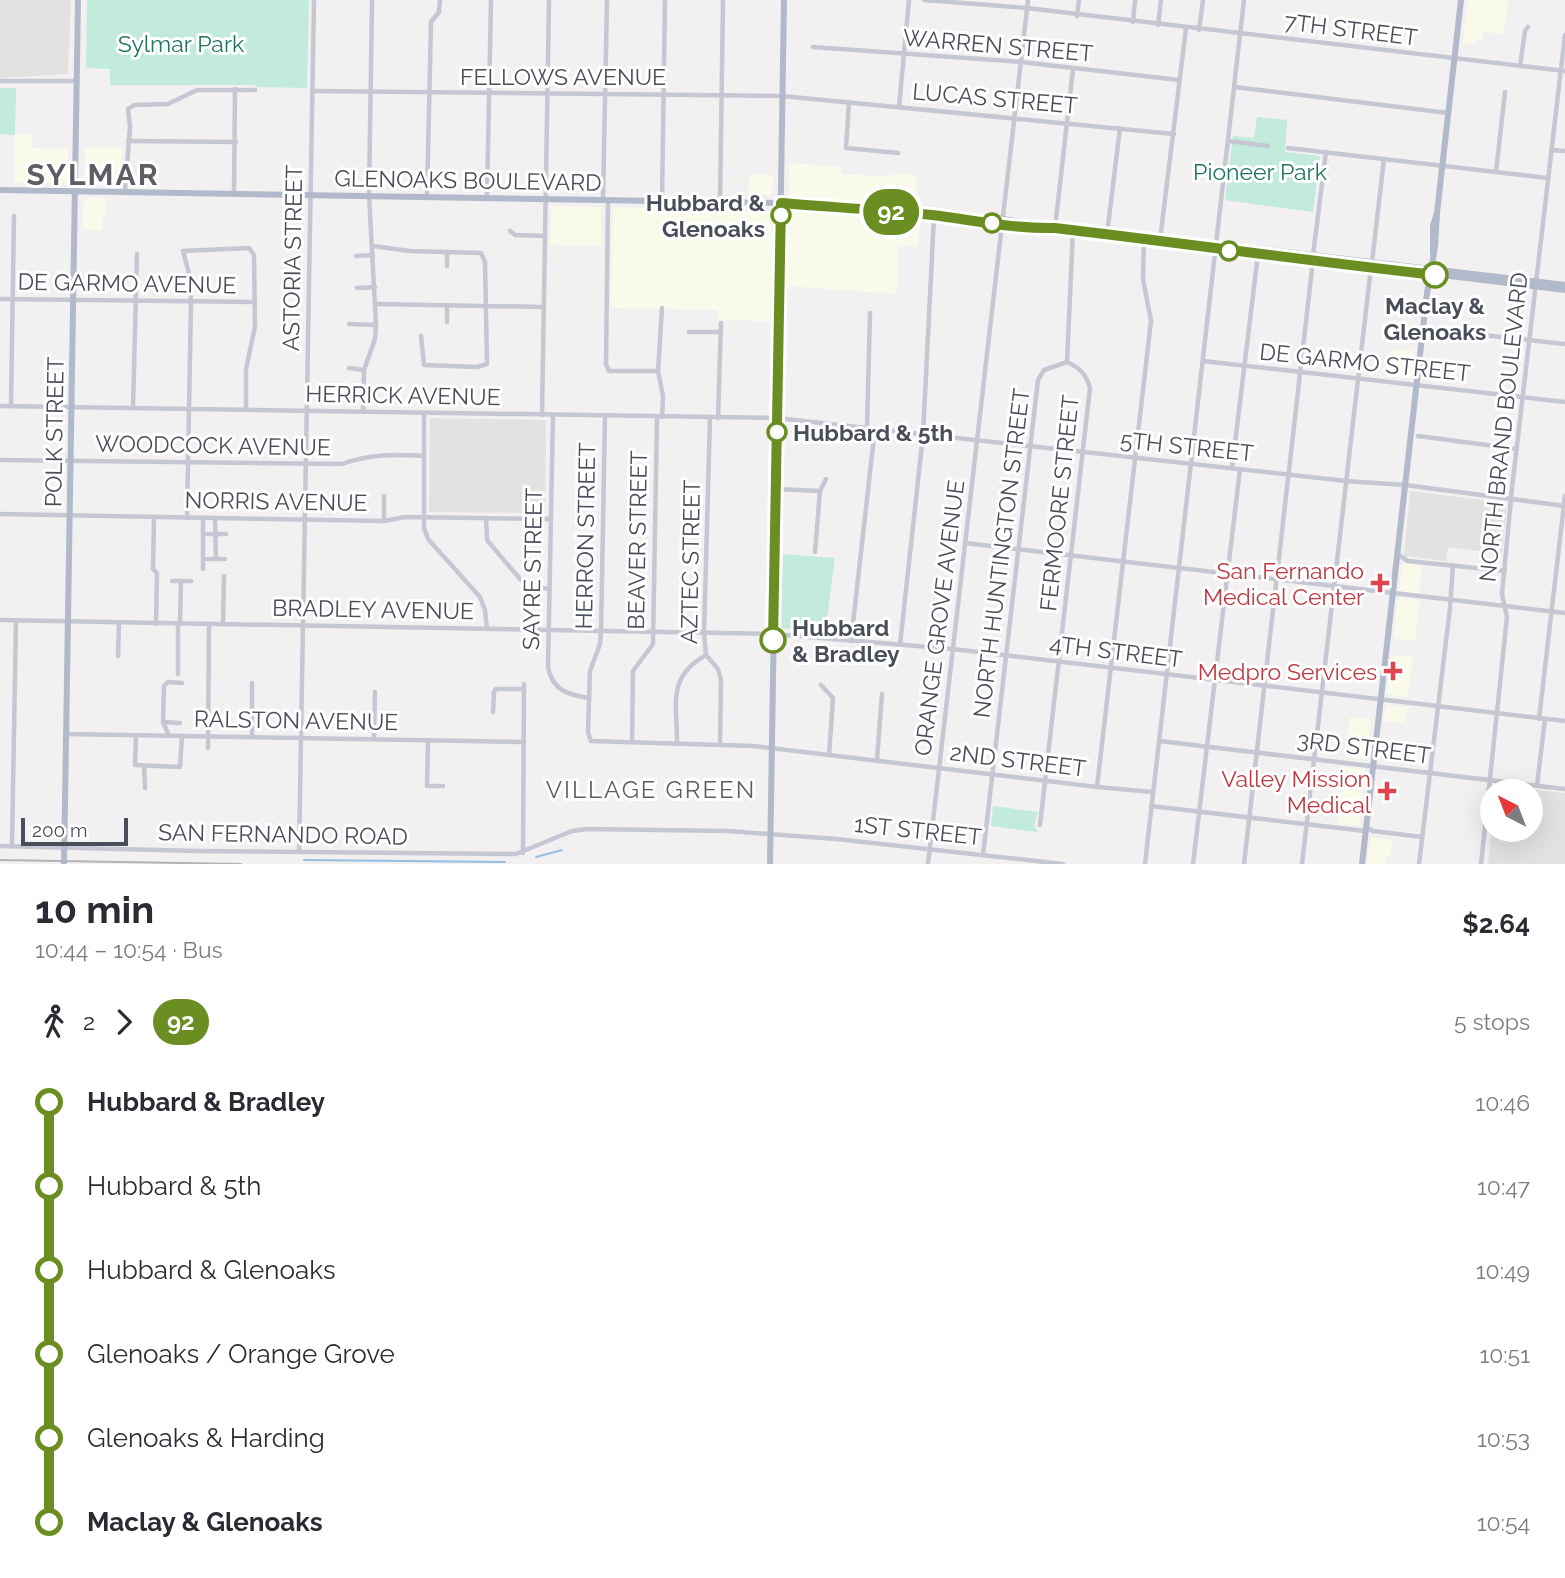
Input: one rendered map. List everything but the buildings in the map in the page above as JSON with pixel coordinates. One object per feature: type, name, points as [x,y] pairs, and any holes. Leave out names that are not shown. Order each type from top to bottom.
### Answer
[{"type":"main road","name":"POLK STREET","points":[[64,864],[78,0]]},
{"type":"main road","points":[[769,863],[784,0]]},
{"type":"main road","points":[[1362,864],[1461,0]]},
{"type":"main road","name":"GLENOAKS BOULEVARD","points":[[0,190],[781,203],[1003,222],[1536,284],[1565,285]]},
{"type":"main road","name":"GLENOAKS BOULEVARD","points":[[1536,284],[1565,290]]},
{"type":"street","name":"ASTORIA STREET","points":[[299,852],[314,0]]},
{"type":"street","points":[[363,412],[364,370],[375,339],[376,325],[369,195],[372,0]]},
{"type":"street","points":[[427,197],[431,22],[439,12],[440,0]]},
{"type":"street","points":[[487,197],[491,0]]},
{"type":"street","points":[[542,415],[549,0]]},
{"type":"street","points":[[607,0],[606,365],[609,371],[658,371]]},
{"type":"street","points":[[662,201],[665,0]]},
{"type":"street","points":[[720,203],[723,0]]},
{"type":"street","points":[[899,107],[909,0]]},
{"type":"street","name":"7TH STREET","points":[[924,0],[1027,8],[1077,16],[1563,71]]},
{"type":"street","name":"ORANGE GROVE AVENUE","points":[[928,864],[1028,0]]},
{"type":"street","points":[[1077,16],[1079,0]]},
{"type":"street","points":[[1133,22],[1135,0]]},
{"type":"street","points":[[1158,25],[1161,0]]},
{"type":"street","points":[[1199,30],[1203,0]]},
{"type":"street","points":[[1145,864],[1244,0]]},
{"type":"street","points":[[1520,66],[1528,27]]},
{"type":"street","points":[[1160,240],[1186,28]]},
{"type":"street","name":"NORTH BRAND BOULEVARD","points":[[1491,779],[1507,618],[1502,594],[1565,35]]},
{"type":"street","name":"WARREN STREET","points":[[814,47],[1021,62],[1179,80]]},
{"type":"street","points":[[1055,228],[1073,69]]},
{"type":"street","points":[[0,81],[78,80]]},
{"type":"street","points":[[1235,87],[1448,113]]},
{"type":"street","points":[[234,193],[235,89]]},
{"type":"street","points":[[125,191],[130,127],[128,109],[134,105],[168,104],[197,90],[255,90]]},
{"type":"street","name":"FELLOWS AVENUE","points":[[313,91],[606,93],[813,98]]},
{"type":"street","points":[[1496,172],[1505,92]]},
{"type":"street","name":"LUCAS STREET","points":[[813,98],[1174,134]]},
{"type":"street","points":[[849,102],[846,148],[898,153]]},
{"type":"street","points":[[1107,234],[1121,128]]},
{"type":"street","points":[[128,141],[236,142]]},
{"type":"street","points":[[1228,141],[1268,146]]},
{"type":"street","points":[[1288,148],[1549,178]]},
{"type":"street","points":[[1552,150],[1565,151]]},
{"type":"street","points":[[1244,864],[1326,152]]},
{"type":"street","points":[[1302,864],[1384,159]]},
{"type":"street","points":[[11,406],[14,216]]},
{"type":"street","points":[[900,645],[923,433],[934,216]]},
{"type":"street","points":[[1067,362],[1073,230]]},
{"type":"street","points":[[510,231],[515,235],[545,236]]},
{"type":"street","points":[[1097,787],[1151,321],[1143,279],[1144,238]]},
{"type":"street","points":[[373,246],[447,253],[481,253],[485,262],[487,364],[477,367],[424,365],[421,336]]},
{"type":"street","points":[[187,517],[191,302],[190,277],[183,251],[249,248],[254,255],[255,327],[246,369],[246,410]]},
{"type":"street","points":[[1232,468],[1258,251]]},
{"type":"street","points":[[447,253],[447,266]]},
{"type":"street","points":[[133,408],[137,254]]},
{"type":"street","points":[[356,257],[373,255]]},
{"type":"street","points":[[357,288],[375,287]]},
{"type":"street","name":"DE GARMO AVENUE","points":[[0,299],[254,302]]},
{"type":"street","points":[[376,304],[544,307]]},
{"type":"street","points":[[447,305],[447,322]]},
{"type":"street","name":"BEAVER STREET","points":[[632,742],[633,671],[653,644],[659,417],[663,396],[658,371],[662,308]]},
{"type":"street","points":[[867,427],[870,313]]},
{"type":"street","points":[[718,418],[721,323]]},
{"type":"street","points":[[349,324],[376,325]]},
{"type":"street","points":[[1428,329],[1565,344]]},
{"type":"street","points":[[689,332],[720,332]]},
{"type":"street","name":"DE GARMO STREET","points":[[1203,361],[1565,402]]},
{"type":"street","name":"NORTH HUNTINGTON STREET","points":[[983,855],[1038,380],[1044,370],[1067,362]]},
{"type":"street","name":"FERMOORE STREET","points":[[1040,825],[1090,388],[1086,375],[1077,366],[1067,362]]},
{"type":"street","points":[[349,368],[364,370]]},
{"type":"street","name":"HERRICK AVENUE","points":[[0,406],[805,420]]},
{"type":"street","points":[[424,413],[424,528],[428,539],[480,597],[485,610],[487,629]]},
{"type":"street","name":"SAYRE STREET","points":[[553,415],[548,667],[550,678],[558,688],[570,695],[589,698]]},
{"type":"street","name":"HERRON STREET","points":[[605,416],[601,632],[600,644],[590,671],[589,739],[596,742],[632,742]]},
{"type":"street","name":"AZTEC STREET","points":[[710,418],[704,633],[706,655],[718,669],[721,680],[720,744]]},
{"type":"street","name":"5TH STREET","points":[[805,420],[1289,475],[1405,485],[1564,506]]},
{"type":"street","points":[[850,641],[875,428]]},
{"type":"street","points":[[1418,436],[1517,449]]},
{"type":"street","name":"WOODCOCK AVENUE","points":[[0,460],[342,464],[363,456],[424,456]]},
{"type":"street","points":[[1194,864],[1240,469]]},
{"type":"street","points":[[815,552],[820,491],[826,479]]},
{"type":"street","points":[[776,489],[820,491]]},
{"type":"street","points":[[384,496],[384,521]]},
{"type":"street","points":[[1537,779],[1551,611],[1565,496]]},
{"type":"street","name":"NORRIS AVENUE","points":[[0,514],[384,521],[423,517],[551,519]]},
{"type":"street","points":[[154,517],[156,624]]},
{"type":"street","points":[[203,518],[203,569]]},
{"type":"street","points":[[215,518],[216,559]]},
{"type":"street","points":[[486,518],[487,540],[520,579],[528,586],[549,589]]},
{"type":"street","points":[[206,534],[226,534]]},
{"type":"street","points":[[965,543],[1565,613]]},
{"type":"street","points":[[1397,554],[1408,561],[1505,571]]},
{"type":"street","points":[[207,559],[225,559]]},
{"type":"street","points":[[1419,864],[1453,565]]},
{"type":"street","points":[[223,624],[224,576]]},
{"type":"street","points":[[172,581],[191,581]]},
{"type":"street","points":[[178,674],[181,581]]},
{"type":"street","name":"BRADLEY AVENUE","points":[[0,620],[746,633]]},
{"type":"street","points":[[12,846],[16,620]]},
{"type":"street","points":[[118,656],[119,623]]},
{"type":"street","points":[[208,748],[209,624]]},
{"type":"street","name":"4TH STREET","points":[[746,633],[953,649],[1565,721]]},
{"type":"street","points":[[677,743],[677,688],[681,675],[691,663],[706,655]]},
{"type":"street","points":[[169,736],[163,722],[164,686],[168,682],[182,683]]},
{"type":"street","points":[[252,683],[252,737]]},
{"type":"street","points":[[821,685],[833,698],[829,754]]},
{"type":"street","points":[[493,712],[496,690],[524,687],[523,853]]},
{"type":"street","points":[[374,739],[375,692]]},
{"type":"street","points":[[877,760],[881,694]]},
{"type":"street","points":[[163,722],[180,723]]},
{"type":"street","name":"RALSTON AVENUE","points":[[66,734],[524,742]]},
{"type":"street","points":[[136,735],[135,765],[180,767],[182,736]]},
{"type":"street","points":[[428,740],[427,786],[443,786]]},
{"type":"street","name":"3RD STREET","points":[[1159,741],[1483,779]]},
{"type":"street","points":[[632,742],[720,744]]},
{"type":"street","name":"2ND STREET","points":[[720,744],[1153,792]]},
{"type":"street","points":[[144,766],[145,788]]},
{"type":"street","name":"3RD STREET","points":[[1544,786],[1565,789]]},
{"type":"street","points":[[1151,806],[1422,837]]},
{"type":"street","name":"1ST STREET","points":[[523,853],[566,834],[587,829],[728,831],[836,839],[1063,864]]},
{"type":"street","name":"NORTH BRAND BOULEVARD","points":[[1481,864],[1484,842]]},
{"type":"street","name":"SAN FERNANDO ROAD","points":[[0,846],[523,853]]},
{"type":"shaded area","points":[[0,0],[71,0],[68,74],[0,78]]},
{"type":"shaded area","points":[[1468,0],[1508,0],[1504,34],[1483,32],[1482,40],[1477,39],[1476,44],[1463,43]]},
{"type":"shaded area","points":[[15,135],[32,135],[31,148],[68,149],[68,182],[14,183]]},
{"type":"shaded area","points":[[85,147],[122,147],[121,183],[84,184]]},
{"type":"shaded area","points":[[789,163],[842,167],[842,174],[889,177],[889,173],[917,175],[914,207],[789,197]]},
{"type":"shaded area","points":[[749,175],[773,175],[772,194],[748,195]]},
{"type":"shaded area","points":[[91,197],[106,198],[106,217],[103,217],[102,230],[83,230],[83,202]]},
{"type":"shaded area","points":[[551,206],[601,207],[601,246],[550,245]]},
{"type":"shaded area","points":[[613,207],[771,211],[773,271],[770,321],[718,320],[717,310],[610,308]]},
{"type":"shaded area","points":[[789,211],[920,221],[918,247],[898,246],[897,294],[787,286]]},
{"type":"shaded area","points":[[1391,349],[1414,351],[1411,379],[1388,376]]},
{"type":"shaded area","points":[[430,418],[546,420],[545,513],[429,512]]},
{"type":"shaded area","points":[[1410,491],[1505,503],[1507,506],[1502,554],[1448,547],[1446,561],[1404,556]]},
{"type":"shaded area","points":[[1403,563],[1422,565],[1419,594],[1399,591]]},
{"type":"shaded area","points":[[1398,598],[1420,600],[1415,641],[1394,638]]},
{"type":"shaded area","points":[[1392,655],[1413,657],[1408,697],[1387,694]]},
{"type":"shaded area","points":[[1386,705],[1407,707],[1405,723],[1384,721]]},
{"type":"shaded area","points":[[1350,717],[1371,719],[1366,760],[1345,757]]},
{"type":"shaded area","points":[[1344,767],[1365,769],[1359,826],[1337,823]]},
{"type":"shaded area","points":[[1544,791],[1565,793],[1565,864],[1488,864],[1491,842],[1544,842]]},
{"type":"shaded area","points":[[1371,837],[1392,840],[1390,857],[1386,857],[1386,864],[1367,864]]},
{"type":"green space","name":"Sylmar Park","points":[[87,0],[309,0],[307,88],[255,85],[110,85],[110,69],[86,68]]},
{"type":"green space","points":[[0,88],[16,88],[15,135],[0,134]]},
{"type":"green space","name":"Pioneer Park","points":[[1257,117],[1287,120],[1285,152],[1320,156],[1313,212],[1225,200],[1233,136],[1254,138]]},
{"type":"green space","points":[[783,554],[835,558],[825,633],[780,628]]},
{"type":"green space","points":[[993,806],[1038,812],[1034,825],[1038,832],[991,826]]},
{"type":"waterway","points":[[536,857],[562,850]]},
{"type":"waterway","points":[[304,860],[505,862]]},
{"type":"railway","points":[[0,860],[241,864]]},
{"type":"bus line","name":"92","points":[[773,640],[781,203],[1055,228],[1435,275]]},
{"type":"place","name":"Hubbard & Glenoaks","points":[[781,215]]},
{"type":"place","name":"Maclay & Glenoaks","points":[[1435,275]]},
{"type":"place","name":"Hubbard & 5th","points":[[777,432]]},
{"type":"place","name":"San Fernando Medical Center","points":[[1380,583]]},
{"type":"place","name":"Hubbard & Bradley","points":[[773,640]]},
{"type":"place","name":"Medpro Services","points":[[1393,671]]},
{"type":"place","name":"Valley Mission Medical","points":[[1387,791]]},
{"type":"district","name":"SYLMAR","points":[[93,174]]},
{"type":"district","name":"VILLAGE GREEN","points":[[651,789]]}]
